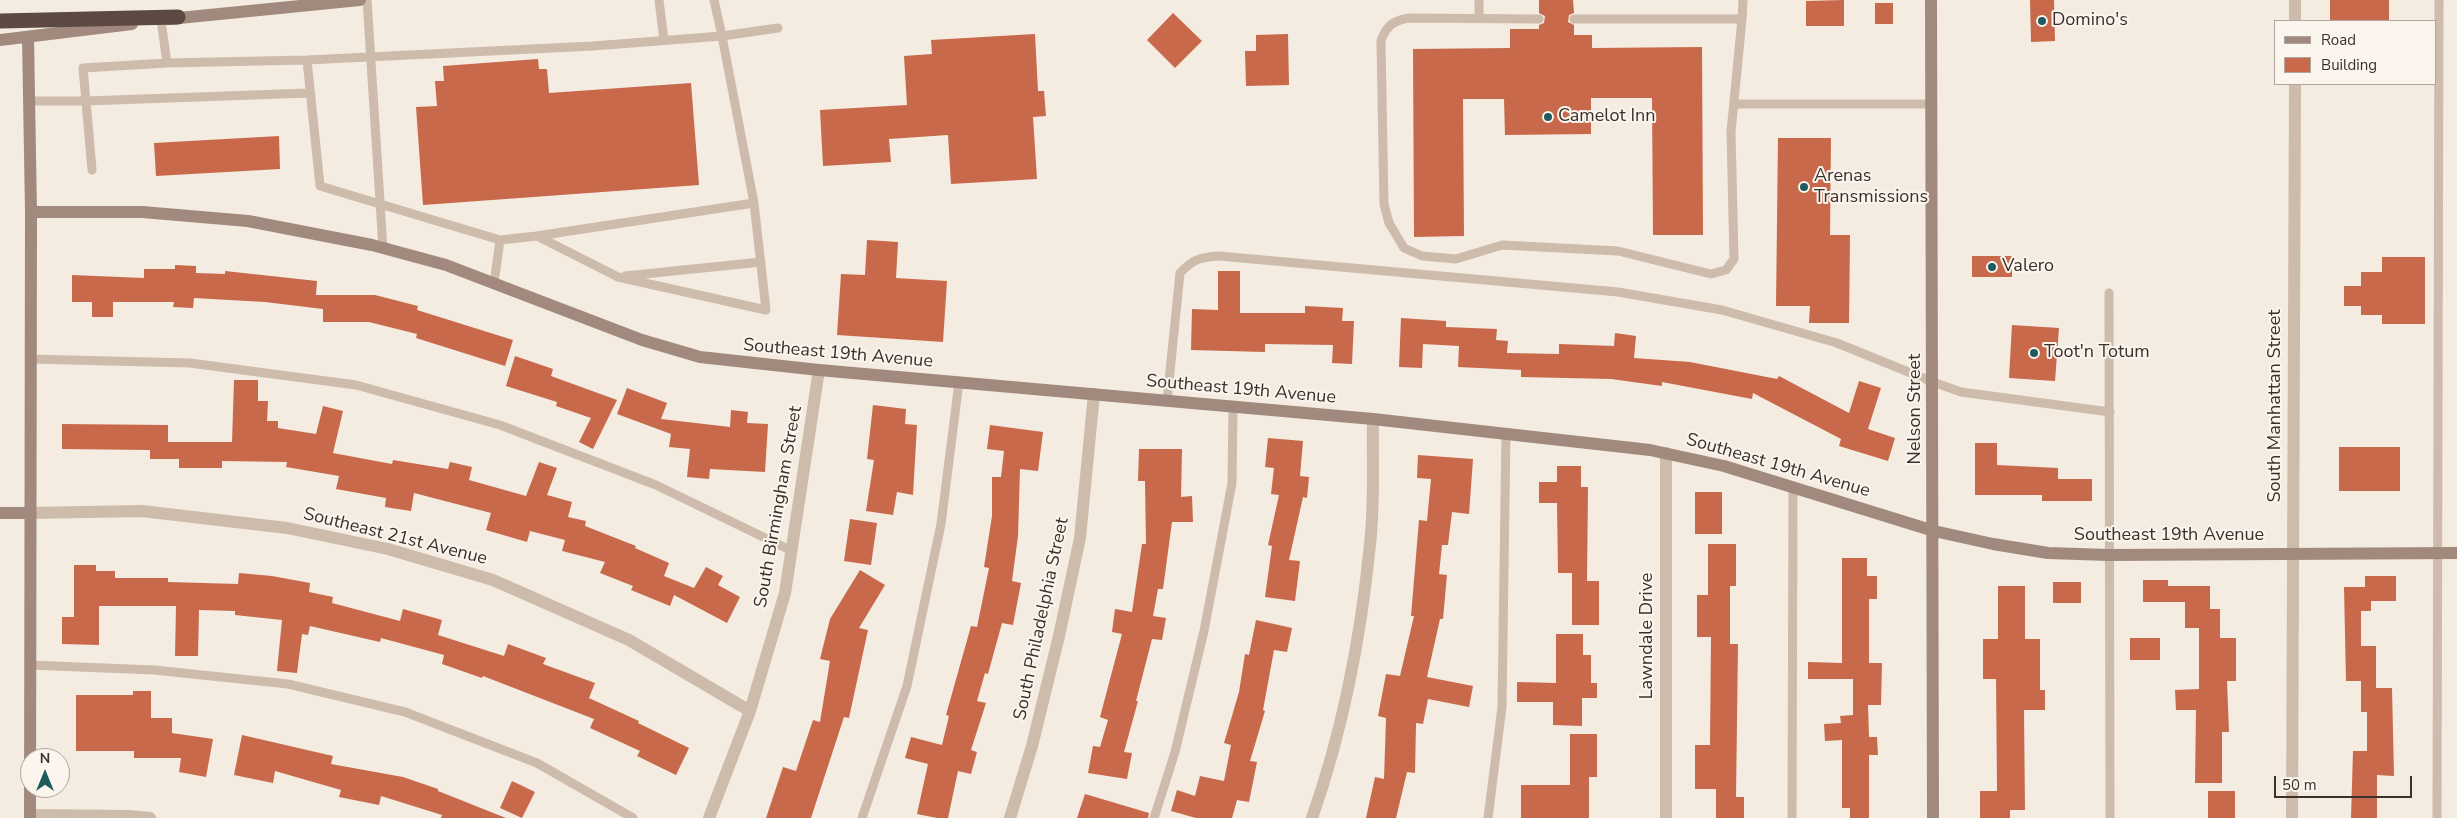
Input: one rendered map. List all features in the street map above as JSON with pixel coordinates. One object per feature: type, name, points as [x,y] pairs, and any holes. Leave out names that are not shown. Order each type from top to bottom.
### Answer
[{"type":"highway","points":[[0,21],[178,17]]},
{"type":"street","points":[[0,40],[178,17],[360,0]]},
{"type":"street","name":"Nelson Street","points":[[1931,0],[1934,531],[1933,818]]},
{"type":"street","points":[[2295,0],[2295,20]]},
{"type":"street","points":[[28,37],[31,212],[29,513],[30,817],[129,816],[150,818]]},
{"type":"street","name":"South Manhattan Street","points":[[2292,818],[2294,85]]},
{"type":"street","name":"Southeast 19th Avenue","points":[[31,212],[142,212],[248,221],[383,248],[446,265],[642,340],[700,357],[819,370],[1373,419],[1666,453],[1724,466],[1934,531],[1993,544],[2048,552],[2109,555],[2457,553]]},
{"type":"street","name":"South Birmingham Street","points":[[709,818],[750,711],[785,593],[819,370]]},
{"type":"street","name":"South Philadelphia Street","points":[[1010,818],[1037,727],[1080,538],[1094,394]]},
{"type":"street","points":[[1312,818],[1340,721],[1359,632],[1371,542],[1373,419]]},
{"type":"street","name":"Lawndale Drive","points":[[1666,453],[1666,818]]},
{"type":"street","name":"Southeast 21st Avenue","points":[[0,513],[160,513],[287,528],[388,550],[493,580],[629,640],[750,711]]},
{"type":"lane","points":[[367,0],[383,248]]},
{"type":"lane","points":[[659,0],[664,40]]},
{"type":"lane","points":[[537,236],[618,277],[766,310],[754,203],[714,0]]},
{"type":"lane","points":[[1479,0],[1479,19]]},
{"type":"lane","points":[[1539,19],[1399,20],[1390,24],[1384,31],[1382,41],[1384,204],[1388,223],[1404,248],[1422,256],[1456,259],[1502,246],[1618,251],[1711,274],[1726,270],[1734,259],[1731,132],[1743,0]]},
{"type":"lane","points":[[2437,818],[2439,0]]},
{"type":"lane","points":[[1574,19],[1742,19]]},
{"type":"lane","points":[[161,20],[167,63]]},
{"type":"lane","points":[[92,170],[83,68],[167,63],[371,59],[722,36],[778,28]]},
{"type":"lane","points":[[307,60],[320,186],[500,240],[754,203]]},
{"type":"lane","points":[[29,101],[86,101],[309,92]]},
{"type":"lane","points":[[1734,104],[1932,104]]},
{"type":"lane","points":[[494,284],[500,240]]},
{"type":"lane","points":[[1167,401],[1180,273],[1191,261],[1201,257],[1219,256],[1618,292],[1722,310],[1837,343],[1961,392],[2110,412]]},
{"type":"lane","points":[[618,277],[760,262]]},
{"type":"lane","points":[[2109,293],[2110,818]]},
{"type":"lane","points":[[30,359],[190,363],[356,385],[500,425],[656,485],[792,551]]},
{"type":"lane","points":[[862,818],[907,686],[941,524],[958,382]]},
{"type":"lane","points":[[1154,818],[1175,752],[1204,631],[1232,483],[1232,407]]},
{"type":"lane","points":[[1488,818],[1502,707],[1506,433]]},
{"type":"lane","points":[[1792,818],[1793,487]]},
{"type":"lane","points":[[29,665],[154,670],[288,684],[405,712],[537,763],[633,818]]},
{"type":"building","name":"Camelot Inn","points":[[1539,0],[1573,0],[1574,13],[1569,15],[1568,22],[1574,25],[1574,35],[1592,35],[1592,48],[1702,47],[1703,235],[1653,235],[1652,98],[1591,98],[1591,134],[1505,135],[1504,99],[1463,99],[1464,236],[1414,237],[1413,49],[1510,48],[1510,29],[1539,29],[1539,25],[1544,23],[1545,16],[1539,13]]},
{"type":"building","points":[[1844,0],[1844,26],[1806,26],[1806,1]]},
{"type":"building","name":"Domino's","points":[[2030,0],[2054,0],[2055,41],[2031,42]]},
{"type":"building","points":[[2330,0],[2389,0],[2389,20],[2330,20]]},
{"type":"building","points":[[1875,3],[1893,3],[1893,24],[1875,24]]},
{"type":"building","points":[[1173,13],[1202,41],[1175,68],[1147,40]]},
{"type":"building","points":[[1035,34],[1038,91],[1044,91],[1046,116],[1033,117],[1037,179],[951,184],[948,135],[889,139],[891,162],[823,166],[820,110],[907,105],[904,56],[932,54],[931,40]]},
{"type":"building","points":[[1288,34],[1289,85],[1246,86],[1245,51],[1256,51],[1256,35]]},
{"type":"building","points":[[538,59],[539,69],[547,69],[549,93],[691,83],[699,185],[423,205],[416,107],[437,106],[435,81],[444,81],[443,66]]},
{"type":"building","points":[[279,136],[280,169],[156,176],[154,143]]},
{"type":"building","name":"Arenas Transmissions","points":[[1778,138],[1831,138],[1830,235],[1850,235],[1849,323],[1809,323],[1810,306],[1776,306]]},
{"type":"building","points":[[867,240],[898,242],[896,278],[947,281],[943,342],[837,335],[841,274],[865,275]]},
{"type":"building","name":"Valero","points":[[1972,256],[2012,256],[2012,277],[1972,277]]},
{"type":"building","points":[[2382,257],[2425,257],[2425,324],[2382,324],[2382,315],[2361,315],[2361,306],[2344,306],[2344,286],[2361,286],[2361,272],[2382,272]]},
{"type":"building","points":[[175,265],[196,266],[196,273],[225,274],[225,271],[317,281],[316,295],[375,295],[418,306],[417,310],[513,340],[505,366],[416,338],[417,334],[369,322],[323,322],[323,309],[265,302],[194,298],[193,308],[173,307],[174,302],[113,302],[113,317],[92,317],[92,302],[72,302],[72,275],[144,278],[144,269],[175,269]]},
{"type":"building","points":[[1218,271],[1240,271],[1240,313],[1305,313],[1305,306],[1343,308],[1342,321],[1354,321],[1352,364],[1332,363],[1333,345],[1265,344],[1265,352],[1191,350],[1192,309],[1218,310]]},
{"type":"building","points":[[1401,318],[1446,321],[1446,327],[1497,329],[1496,340],[1508,341],[1507,353],[1559,354],[1559,344],[1614,346],[1615,333],[1636,336],[1634,358],[1690,362],[1777,379],[1779,376],[1849,413],[1859,381],[1881,388],[1868,429],[1895,438],[1888,461],[1839,446],[1841,439],[1753,393],[1752,399],[1662,382],[1662,386],[1611,379],[1521,377],[1521,370],[1458,367],[1459,346],[1423,344],[1422,368],[1399,367]]},
{"type":"building","name":"Toot'n Totum","points":[[2012,325],[2059,328],[2055,381],[2009,378]]},
{"type":"building","points":[[515,356],[553,369],[551,376],[617,400],[593,449],[579,442],[591,418],[556,406],[557,402],[506,386]]},
{"type":"building","points":[[234,380],[258,380],[258,401],[268,401],[267,421],[278,421],[278,428],[316,434],[323,406],[343,411],[333,453],[392,464],[393,460],[448,469],[450,462],[472,467],[469,480],[526,496],[539,462],[557,468],[547,495],[572,502],[568,517],[586,521],[585,526],[636,546],[635,548],[669,563],[664,576],[694,588],[706,567],[723,576],[718,585],[740,597],[727,623],[674,595],[670,606],[631,590],[633,586],[600,573],[605,562],[562,551],[565,540],[530,531],[527,542],[486,530],[491,513],[414,493],[411,511],[385,507],[386,498],[336,489],[339,476],[286,467],[287,462],[222,461],[222,468],[179,468],[179,459],[150,459],[150,450],[62,449],[62,424],[168,425],[168,442],[232,442]]},
{"type":"building","points":[[627,388],[667,403],[661,419],[730,427],[731,410],[748,412],[747,423],[768,424],[765,472],[710,469],[709,479],[687,477],[690,449],[669,447],[671,434],[617,414]]},
{"type":"building","points":[[873,405],[906,409],[905,424],[917,425],[913,495],[897,492],[893,515],[866,511],[874,460],[867,459]]},
{"type":"building","points":[[990,425],[1043,432],[1038,471],[1020,469],[1018,536],[1012,581],[1021,583],[1013,625],[1002,623],[988,674],[985,673],[977,701],[986,703],[971,750],[977,752],[971,774],[958,771],[948,818],[937,818],[917,814],[928,764],[905,758],[911,737],[942,745],[949,716],[946,715],[971,626],[977,627],[989,568],[984,567],[992,516],[992,477],[1001,477],[1004,451],[987,449]]},
{"type":"building","points":[[1268,438],[1303,441],[1300,476],[1309,477],[1307,498],[1303,497],[1289,560],[1300,561],[1295,601],[1265,597],[1272,546],[1268,545],[1279,495],[1271,494],[1274,468],[1265,467]]},
{"type":"building","points":[[1975,443],[1997,443],[1997,465],[2058,468],[2058,479],[2092,479],[2092,501],[2042,501],[2042,495],[1975,495]]},
{"type":"building","points":[[2339,447],[2400,447],[2400,491],[2339,491]]},
{"type":"building","points":[[1139,449],[1182,449],[1181,497],[1192,496],[1193,522],[1172,522],[1163,589],[1158,589],[1153,616],[1166,618],[1162,640],[1152,639],[1136,701],[1138,701],[1124,752],[1132,753],[1127,779],[1088,773],[1093,746],[1100,747],[1108,720],[1100,717],[1122,634],[1112,632],[1115,609],[1132,612],[1142,544],[1146,544],[1145,481],[1138,481]]},
{"type":"building","points":[[1418,455],[1473,459],[1469,514],[1452,512],[1448,545],[1442,545],[1439,574],[1447,575],[1443,619],[1440,619],[1427,677],[1473,686],[1469,707],[1428,699],[1423,724],[1416,723],[1415,773],[1407,772],[1396,818],[1366,818],[1375,777],[1384,779],[1386,718],[1378,716],[1386,674],[1400,676],[1414,616],[1411,616],[1419,520],[1427,521],[1431,479],[1417,478]]},
{"type":"building","points":[[1557,466],[1581,466],[1581,487],[1588,487],[1587,581],[1599,581],[1599,625],[1572,625],[1572,573],[1558,573],[1557,503],[1539,503],[1539,482],[1557,482]]},
{"type":"building","points":[[1695,492],[1722,492],[1722,534],[1695,534]]},
{"type":"building","points":[[850,519],[877,523],[871,565],[844,561]]},
{"type":"building","points":[[1708,544],[1736,544],[1736,586],[1730,586],[1730,644],[1738,644],[1736,797],[1744,797],[1744,818],[1716,818],[1716,789],[1695,789],[1695,745],[1710,745],[1711,637],[1697,637],[1697,595],[1708,595]]},
{"type":"building","points":[[1842,558],[1867,558],[1867,576],[1877,576],[1877,599],[1869,599],[1869,663],[1882,663],[1881,705],[1868,705],[1869,737],[1877,737],[1878,755],[1869,755],[1869,818],[1850,818],[1850,808],[1842,808],[1842,740],[1825,741],[1824,724],[1841,723],[1840,716],[1853,715],[1853,679],[1808,679],[1808,662],[1842,663]]},
{"type":"building","points":[[74,565],[96,565],[96,571],[115,571],[115,578],[168,578],[168,582],[238,584],[239,573],[272,576],[310,583],[309,592],[333,597],[332,603],[400,621],[403,609],[442,620],[438,635],[504,656],[508,644],[546,658],[543,664],[595,683],[589,698],[639,721],[638,723],[689,748],[676,775],[637,756],[640,751],[590,728],[594,719],[483,676],[482,678],[442,664],[444,655],[381,638],[380,642],[310,626],[308,635],[302,634],[297,673],[277,671],[282,620],[235,615],[235,611],[199,610],[198,656],[175,656],[176,606],[99,606],[99,645],[62,644],[62,617],[74,617]]},
{"type":"building","points":[[860,570],[885,585],[859,628],[868,630],[849,718],[844,717],[811,818],[766,818],[783,767],[796,771],[813,720],[820,722],[830,661],[820,659],[830,619]]},
{"type":"building","points":[[2365,576],[2396,576],[2396,601],[2371,601],[2371,611],[2361,611],[2361,646],[2376,646],[2376,688],[2392,688],[2394,776],[2377,775],[2377,818],[2351,818],[2353,751],[2367,751],[2367,712],[2361,712],[2361,681],[2346,681],[2344,587],[2365,587]]},
{"type":"building","points":[[2143,580],[2168,580],[2168,586],[2210,586],[2210,609],[2220,609],[2220,638],[2236,638],[2236,681],[2227,681],[2229,732],[2222,732],[2222,783],[2195,783],[2196,710],[2176,710],[2175,690],[2199,689],[2199,628],[2185,628],[2185,602],[2143,602]]},
{"type":"building","points":[[2053,582],[2081,582],[2081,603],[2053,603]]},
{"type":"building","points":[[1998,586],[2025,586],[2025,639],[2040,639],[2040,690],[2045,690],[2045,710],[2024,710],[2025,810],[2010,810],[2010,818],[1980,818],[1980,791],[1997,791],[1996,679],[1983,679],[1983,639],[1998,639]]},
{"type":"building","points":[[1256,620],[1292,628],[1287,652],[1274,650],[1263,710],[1265,711],[1250,761],[1257,762],[1249,802],[1237,800],[1232,818],[1196,818],[1171,811],[1177,790],[1195,796],[1200,776],[1224,781],[1231,745],[1224,743],[1239,692],[1245,654],[1249,655]]},
{"type":"building","points":[[1556,634],[1583,634],[1583,655],[1591,655],[1591,683],[1597,683],[1597,698],[1582,698],[1582,726],[1553,725],[1553,702],[1517,702],[1517,682],[1556,683]]},
{"type":"building","points":[[2130,638],[2160,638],[2160,660],[2130,660]]},
{"type":"building","points":[[133,691],[151,691],[151,718],[172,718],[172,733],[213,739],[206,777],[179,772],[181,758],[134,758],[134,751],[76,751],[76,695],[133,695]]},
{"type":"building","points":[[1570,734],[1597,734],[1597,777],[1589,777],[1589,818],[1521,818],[1521,785],[1570,785]]},
{"type":"building","points":[[242,735],[333,756],[331,764],[403,777],[438,789],[438,791],[506,818],[441,818],[442,815],[381,796],[379,805],[339,797],[341,790],[275,771],[273,783],[234,775]]},
{"type":"building","points":[[512,781],[535,792],[522,818],[500,808]]},
{"type":"building","points":[[2208,791],[2235,791],[2235,818],[2208,818]]},
{"type":"building","points":[[1085,794],[1149,813],[1148,818],[1077,818]]},
{"type":"place","name":"Domino's","points":[[2042,21]]},
{"type":"place","name":"Camelot Inn","points":[[1548,117]]},
{"type":"place","name":"Arenas Transmissions","points":[[1804,187]]},
{"type":"place","name":"Valero","points":[[1992,267]]},
{"type":"place","name":"Toot'n Totum","points":[[2034,353]]}]
